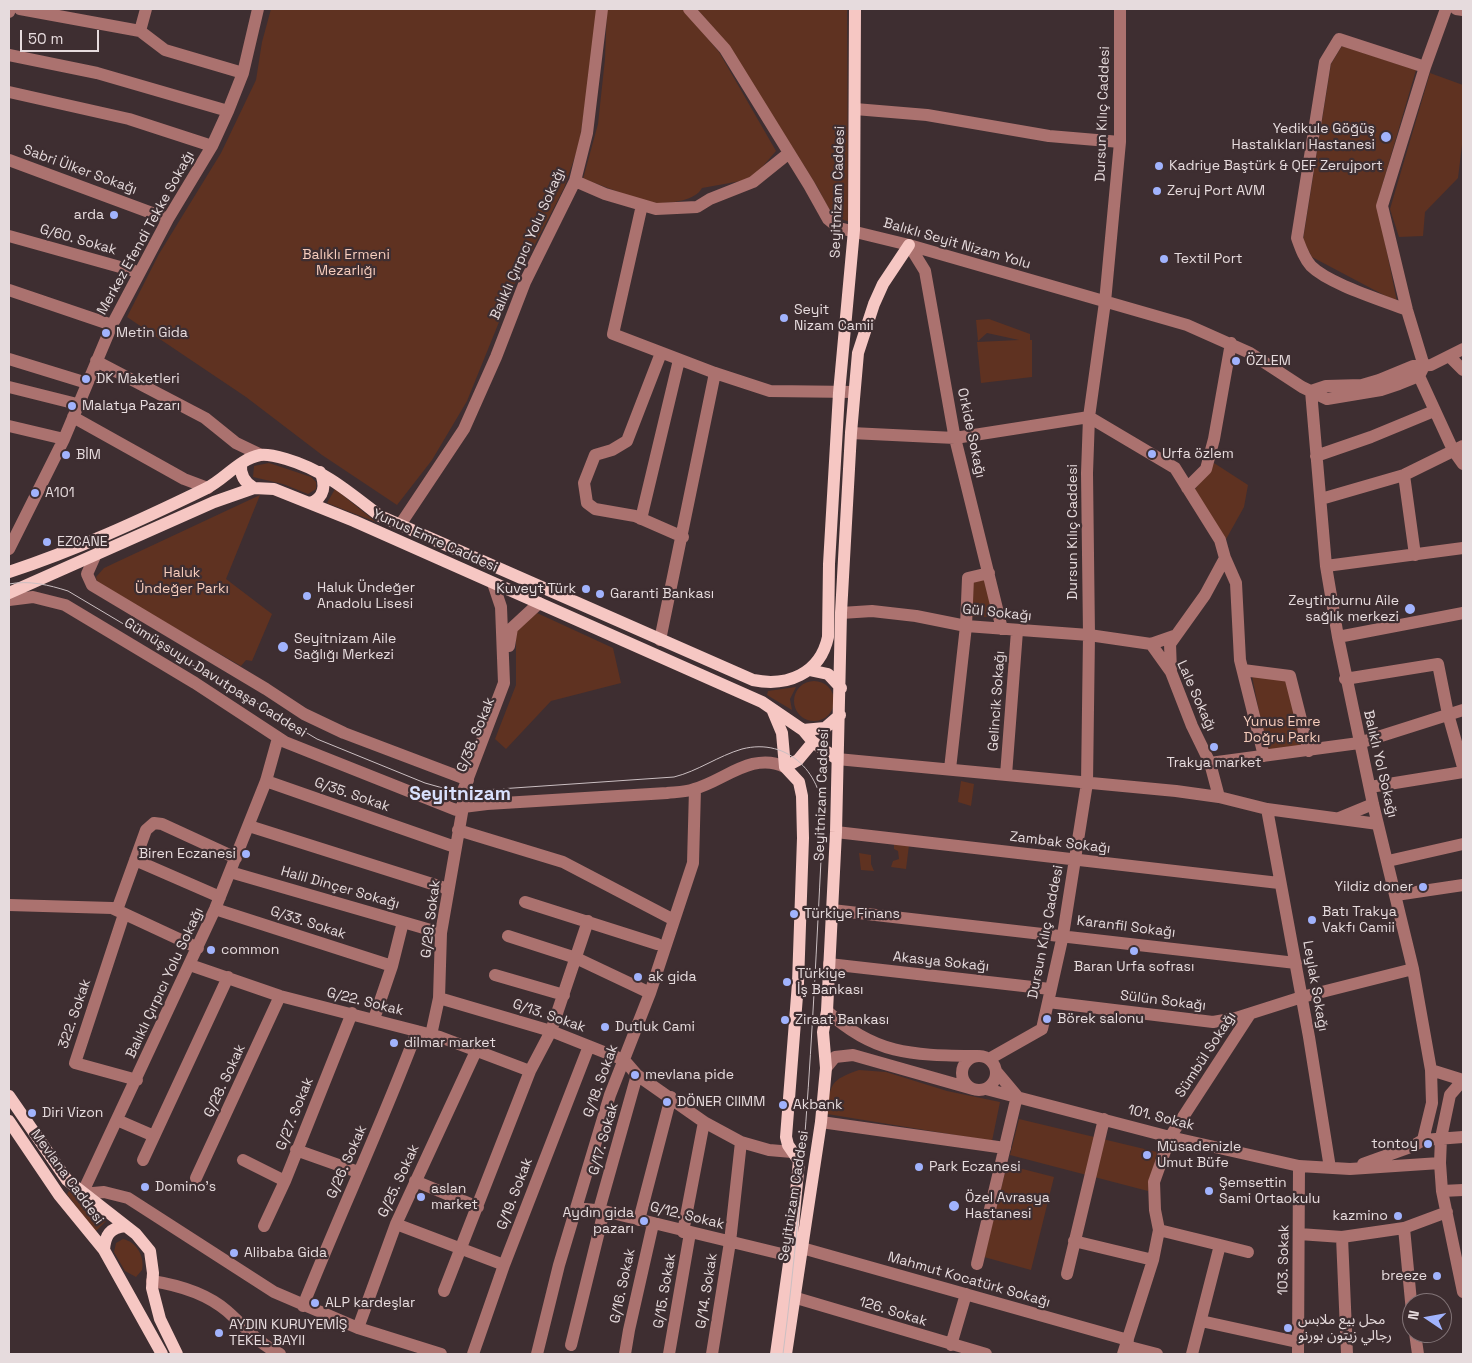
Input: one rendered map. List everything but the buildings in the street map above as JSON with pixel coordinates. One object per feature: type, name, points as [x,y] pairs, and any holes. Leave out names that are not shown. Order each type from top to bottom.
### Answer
[{"type":"main road","name":"Seyitnizam Caddesi","points":[[809,670],[818,663],[828,638],[829,564],[839,393],[854,230],[855,9]]},
{"type":"main road","name":"Seyitnizam Caddesi","points":[[785,1354],[821,1122],[826,1068],[823,1032],[827,1011],[836,832],[841,613],[851,433],[858,354],[874,304],[883,284],[909,245]]},
{"type":"main road","name":"Yunus Emre Caddesi","points":[[261,455],[293,461],[320,472],[380,516],[753,680],[781,682],[809,670]]},
{"type":"main road","points":[[9,572],[72,551],[208,488],[241,464],[261,455]]},
{"type":"main road","points":[[241,464],[243,477],[254,488]]},
{"type":"main road","points":[[310,503],[315,501],[322,493],[324,480],[320,472]]},
{"type":"main road","name":"Yunus Emre Caddesi","points":[[9,593],[214,502],[254,488],[274,489],[310,503],[771,706],[803,730],[813,742],[837,759]]},
{"type":"main road","points":[[809,670],[828,674],[840,688]]},
{"type":"main road","points":[[771,706],[782,733],[785,767],[798,760],[813,742]]},
{"type":"main road","points":[[803,730],[825,728],[840,715]]},
{"type":"main road","name":"Seyitnizam Caddesi","points":[[785,767],[799,782],[802,796],[803,838],[798,983],[786,1137],[798,1161],[790,1256],[785,1354]]},
{"type":"main road","name":"Mevlana Caddesi","points":[[9,1096],[67,1180],[82,1194],[125,1226]]},
{"type":"main road","name":"Mevlana Caddesi","points":[[9,1122],[59,1195],[104,1250]]},
{"type":"main road","points":[[162,1354],[104,1250],[108,1233],[113,1229],[125,1226],[143,1241],[150,1251],[154,1273],[152,1284],[160,1319],[177,1354]]},
{"type":"main road","points":[[124,1285],[140,1290],[152,1284]]},
{"type":"street","points":[[20,9],[140,31],[165,50],[243,73]]},
{"type":"street","points":[[140,31],[146,9]]},
{"type":"street","name":"Merkez Efendi Tekke Sokağı","points":[[9,549],[64,439],[96,360],[138,272],[212,146],[243,73],[258,9]]},
{"type":"street","name":"Balıklı Çırpıcı Yolu Sokağı","points":[[400,525],[464,429],[496,357],[524,282],[575,181],[587,133],[602,9]]},
{"type":"street","name":"Balıklı Seyit Nizam Yolu","points":[[689,9],[725,49],[828,219],[839,228],[854,230],[909,245],[1187,325],[1250,353],[1327,399],[1381,390],[1463,348]]},
{"type":"street","name":"Dursun Kılıç Caddesi","points":[[990,1063],[1042,1029],[1063,935],[1088,783],[1087,473],[1090,417],[1105,302],[1120,142],[1120,9]]},
{"type":"street","points":[[1446,9],[1425,66],[1382,206],[1421,371],[1434,412],[1458,448],[1463,464]]},
{"type":"street","points":[[1456,9],[1463,10]]},
{"type":"street","points":[[1407,310],[1330,278],[1313,267],[1305,258],[1297,238],[1325,62],[1339,40],[1425,66]]},
{"type":"street","points":[[9,55],[97,73],[228,111]]},
{"type":"street","points":[[9,92],[129,119],[212,146]]},
{"type":"street","points":[[855,109],[927,115],[1049,136],[1120,142]]},
{"type":"street","points":[[575,181],[605,194],[656,209],[697,207],[710,199],[753,182],[788,153]]},
{"type":"street","name":"Sabri Ülker Sokağı","points":[[9,160],[168,219]]},
{"type":"street","points":[[642,205],[613,334],[679,360],[770,391],[854,392]]},
{"type":"street","name":"G/60. Sokak","points":[[9,236],[138,272]]},
{"type":"street","name":"Orkide Sokağı","points":[[909,245],[926,270],[955,438],[1002,629]]},
{"type":"street","points":[[9,290],[112,325]]},
{"type":"street","points":[[1187,488],[1206,469],[1214,439],[1231,343]]},
{"type":"street","points":[[661,353],[627,441],[612,450],[595,455],[584,483],[587,503],[595,509],[640,519],[682,538]]},
{"type":"street","points":[[1449,356],[1463,370]]},
{"type":"street","points":[[9,359],[87,383]]},
{"type":"street","points":[[96,360],[205,418],[236,442],[261,455]]},
{"type":"street","points":[[640,519],[679,360]]},
{"type":"street","points":[[660,640],[715,373]]},
{"type":"street","points":[[9,387],[77,404]]},
{"type":"street","name":"Balıklı Yol Sokağı","points":[[1311,391],[1326,566],[1345,679],[1413,969],[1431,1070],[1432,1103],[1423,1140]]},
{"type":"street","points":[[1316,456],[1434,412]]},
{"type":"street","points":[[73,417],[184,479],[208,488]]},
{"type":"street","points":[[851,433],[955,438],[1090,417],[1175,468],[1220,540],[1225,558],[1236,583],[1240,660],[1264,756]]},
{"type":"street","points":[[9,426],[64,439]]},
{"type":"street","points":[[236,442],[241,455],[241,464]]},
{"type":"street","points":[[1321,500],[1404,475],[1458,448]]},
{"type":"street","points":[[1404,475],[1415,555]]},
{"type":"street","points":[[1326,566],[1463,548]]},
{"type":"street","name":"Gümüşsuyu Davutpaşa Caddesi","points":[[95,556],[87,574],[92,585],[266,689],[304,714],[344,733],[468,780]]},
{"type":"street","points":[[1171,672],[1170,644],[1205,595],[1225,558]]},
{"type":"street","points":[[950,769],[966,626],[968,578],[989,573]]},
{"type":"street","name":"G/38. Sokak","points":[[463,806],[463,791],[504,683],[501,607],[492,583]]},
{"type":"street","name":"Gümüşsuyu Davutpaşa Caddesi","points":[[9,600],[33,597],[65,605],[195,682],[281,740],[456,810],[463,806],[638,797],[694,789],[739,768],[770,763],[785,767]]},
{"type":"street","name":"G/38. Sokak","points":[[463,806],[469,796],[509,689],[509,648],[512,628],[539,603]]},
{"type":"street","name":"Gül Sokağı","points":[[841,613],[872,611],[916,616],[966,626],[1089,636],[1151,644]]},
{"type":"street","points":[[1338,637],[1463,613]]},
{"type":"street","name":"Gelincik Sokağı","points":[[1006,775],[1017,631]]},
{"type":"street","points":[[1151,644],[1174,636]]},
{"type":"street","name":"Lale Sokağı","points":[[1151,644],[1171,672],[1192,726],[1210,763],[1219,797]]},
{"type":"street","points":[[1345,679],[1438,664],[1448,714],[1463,767]]},
{"type":"street","points":[[1243,670],[1290,676],[1309,751]]},
{"type":"street","points":[[1210,763],[1360,743],[1463,710]]},
{"type":"street","name":"Balıklı Çırpıcı Yolu Sokağı","points":[[82,1194],[137,1080],[218,903],[281,740]]},
{"type":"street","points":[[837,759],[1219,797],[1267,809],[1378,824]]},
{"type":"street","points":[[1370,787],[1463,772]]},
{"type":"street","name":"G/35. Sokak","points":[[266,781],[455,847]]},
{"type":"street","name":"G/18. Sokak","points":[[537,1354],[559,1265],[610,1095],[650,993],[674,920],[682,902],[693,863],[694,789]]},
{"type":"street","points":[[1339,818],[1373,804]]},
{"type":"street","name":"G/29. Sokak","points":[[431,1035],[439,998],[442,933],[448,889],[463,806]]},
{"type":"street","name":"Leylak Sokağı","points":[[1267,809],[1279,883],[1302,997],[1330,1168]]},
{"type":"street","points":[[120,912],[146,830],[154,823],[162,824],[236,858]]},
{"type":"street","points":[[249,826],[448,889]]},
{"type":"street","points":[[458,830],[563,862],[674,920]]},
{"type":"street","name":"Zambak Sokağı","points":[[836,832],[1279,883]]},
{"type":"street","points":[[1388,861],[1463,844]]},
{"type":"street","name":"G/33. Sokak","points":[[136,860],[218,903],[392,966]]},
{"type":"street","name":"Halil Dinçer Sokağı","points":[[230,872],[442,933]]},
{"type":"street","points":[[1396,895],[1463,885]]},
{"type":"street","points":[[525,902],[658,944]]},
{"type":"street","points":[[9,905],[105,907],[198,948]]},
{"type":"street","name":"Karanfil Sokağı","points":[[832,910],[1296,963]]},
{"type":"street","name":"322. Sokak","points":[[120,912],[98,997],[78,1048],[75,1063],[137,1080]]},
{"type":"street","points":[[444,1291],[459,1248],[478,1208],[530,1071],[551,1031],[588,921]]},
{"type":"street","points":[[374,1019],[392,966],[403,922]]},
{"type":"street","points":[[508,936],[576,958],[650,993]]},
{"type":"street","name":"Akasya Sokağı","points":[[829,964],[1050,989]]},
{"type":"street","name":"G/22. Sokak","points":[[190,965],[280,996],[352,1013],[431,1035],[530,1071]]},
{"type":"street","points":[[1302,997],[1413,969]]},
{"type":"street","points":[[495,975],[564,995]]},
{"type":"street","points":[[143,1160],[228,977]]},
{"type":"street","name":"G/28. Sokak","points":[[196,1178],[280,996]]},
{"type":"street","name":"Sülün Sokağı","points":[[1048,1002],[1213,1022],[1250,1014],[1302,997]]},
{"type":"street","name":"G/13. Sokak","points":[[439,998],[551,1031],[624,1060],[637,1075],[671,1097],[704,1122],[742,1142],[769,1150],[792,1152]]},
{"type":"street","points":[[827,1011],[847,1028],[875,1045],[925,1055],[990,1063]]},
{"type":"street","name":"G/27. Sokak","points":[[264,1226],[285,1181],[352,1013]]},
{"type":"street","name":"Sümbül Sokağı","points":[[1159,1230],[1155,1210],[1154,1182],[1170,1137],[1250,1014]]},
{"type":"street","name":"G/26. Sokak","points":[[303,1306],[358,1172],[387,1110],[417,1031]]},
{"type":"street","name":"G/19. Sokak","points":[[473,1354],[504,1265],[589,1046]]},
{"type":"street","name":"G/25. Sokak","points":[[358,1328],[396,1224],[476,1051]]},
{"type":"street","points":[[826,1068],[835,1057],[852,1055],[972,1089]]},
{"type":"street","points":[[972,1089],[964,1082],[962,1070],[967,1060],[990,1063],[1017,1096],[977,1264]]},
{"type":"street","points":[[986,1089],[994,1082],[990,1063]]},
{"type":"street","points":[[1431,1070],[1463,1080],[1450,1095],[1440,1138],[1442,1191],[1463,1292]]},
{"type":"street","name":"G/17. Sokak","points":[[571,1345],[602,1211],[637,1075]]},
{"type":"street","name":"101. Sokak","points":[[972,1089],[986,1089],[1017,1096],[1170,1137],[1299,1166],[1350,1169]]},
{"type":"street","points":[[639,1220],[671,1097]]},
{"type":"street","points":[[1067,1274],[1104,1119]]},
{"type":"street","points":[[117,1120],[154,1136]]},
{"type":"street","name":"G/15. Sokak","points":[[669,1354],[704,1122]]},
{"type":"street","points":[[821,1122],[1004,1148]]},
{"type":"street","points":[[1350,1169],[1413,1146],[1423,1140],[1463,1137]]},
{"type":"street","name":"G/14. Sokak","points":[[712,1354],[730,1242],[742,1142]]},
{"type":"street","points":[[296,1150],[358,1172]]},
{"type":"street","points":[[243,1160],[285,1181]]},
{"type":"street","points":[[1350,1169],[1440,1163]]},
{"type":"street","name":"103. Sokak","points":[[1298,1348],[1299,1166]]},
{"type":"street","points":[[415,1181],[478,1208]]},
{"type":"street","points":[[1442,1191],[1463,1190]]},
{"type":"street","points":[[82,1194],[104,1192],[128,1198],[274,1292],[358,1328],[441,1354]]},
{"type":"street","name":"G/12. Sokak","points":[[576,1208],[602,1211],[790,1256]]},
{"type":"street","points":[[1299,1234],[1342,1237],[1404,1228],[1446,1212]]},
{"type":"street","points":[[396,1224],[504,1265]]},
{"type":"street","name":"G/16. Sokak","points":[[626,1354],[629,1330],[653,1224]]},
{"type":"street","points":[[1404,1228],[1410,1293]]},
{"type":"street","points":[[1126,1347],[1159,1230],[1248,1252]]},
{"type":"street","points":[[1342,1237],[1348,1354]]},
{"type":"street","points":[[1074,1241],[1152,1260]]},
{"type":"street","points":[[1192,1354],[1220,1245]]},
{"type":"street","name":"Mahmut Kocatürk Sokağı","points":[[802,1248],[966,1294],[1126,1347],[1157,1354]]},
{"type":"street","points":[[152,1284],[169,1284],[194,1292],[225,1309],[266,1351],[280,1354]]},
{"type":"street","points":[[952,1345],[966,1294]]},
{"type":"street","name":"126. Sokak","points":[[793,1297],[986,1354]]},
{"type":"street","points":[[1201,1321],[1298,1348]]},
{"type":"green space","name":"Balıklı Ermeni Mezarlığı","points":[[271,9],[599,9],[579,145],[564,188],[514,285],[467,401],[432,460],[397,505],[322,455],[246,397],[127,317],[159,254],[221,153],[256,80],[262,42]]},
{"type":"green space","points":[[607,9],[683,9],[719,52],[776,151],[752,179],[702,188],[694,196],[682,200],[657,203],[632,197],[583,179],[598,124],[605,59]]},
{"type":"green space","points":[[697,9],[847,9],[848,221],[837,216],[829,209],[818,188],[726,42]]},
{"type":"green space","points":[[1342,46],[1416,70],[1377,203],[1397,302],[1312,257],[1303,240],[1331,64]]},
{"type":"green space","points":[[1430,73],[1463,85],[1463,137],[1458,178],[1425,212],[1423,236],[1399,237],[1390,209]]},
{"type":"green space","points":[[989,319],[1030,334],[1030,340],[1032,340],[1032,377],[981,383],[977,342],[1019,340],[987,333],[978,341],[976,320]]},
{"type":"green space","points":[[269,463],[311,477],[316,482],[316,489],[308,494],[283,484],[253,477],[254,466]]},
{"type":"green space","points":[[1214,463],[1248,485],[1244,507],[1225,541],[1193,492]]},
{"type":"green space","points":[[335,489],[376,522],[327,503]]},
{"type":"green space","name":"Haluk Ündeğer Parkı","points":[[260,495],[226,579],[272,614],[252,661],[246,660],[241,666],[98,584],[96,577],[104,568]]},
{"type":"green space","points":[[986,578],[995,617],[970,617],[971,582]]},
{"type":"green space","points":[[537,613],[613,648],[621,683],[551,701],[506,749],[495,739],[516,685],[516,631]]},
{"type":"green space","name":"Yunus Emre Doğru Parkı","points":[[1252,676],[1288,680],[1305,747],[1267,752]]},
{"type":"green space","points":[[814,681],[828,687],[834,701],[828,715],[814,721],[800,715],[794,701],[800,687]]},
{"type":"green space","points":[[796,687],[790,699],[792,710],[767,695],[768,691]]},
{"type":"green space","points":[[961,781],[974,784],[971,806],[958,802]]},
{"type":"green space","points":[[894,843],[909,845],[906,869],[891,867],[893,861],[899,859],[898,851],[894,849]]},
{"type":"green space","points":[[859,853],[871,855],[871,864],[874,871],[861,870]]},
{"type":"green space","points":[[859,1070],[886,1072],[947,1091],[1000,1102],[992,1141],[827,1114],[829,1096],[833,1084],[842,1077]]},
{"type":"green space","points":[[1019,1119],[1157,1152],[1148,1191],[1010,1155]]},
{"type":"green space","points":[[1007,1165],[1054,1177],[1031,1270],[984,1257]]},
{"type":"green space","points":[[69,1191],[106,1221],[95,1232],[67,1194]]},
{"type":"green space","points":[[123,1239],[132,1243],[141,1255],[142,1270],[136,1277],[125,1271],[114,1252],[116,1243]]},
{"type":"tram line","points":[[9,584],[39,584],[68,591],[317,739],[425,783],[450,790],[470,791],[674,777],[733,752],[759,747],[775,749],[789,754],[800,763],[810,775],[817,788],[822,804],[823,820],[812,1021],[798,1221],[783,1354]]},
{"type":"place","name":"Yedikule Göğüş Hastalıkları Hastanesi","points":[[1386,137]]},
{"type":"place","name":"Kadriye Baştürk & QEF Zerujport","points":[[1159,166]]},
{"type":"place","name":"Zeruj Port AVM","points":[[1157,191]]},
{"type":"place","name":"arda","points":[[114,215]]},
{"type":"place","name":"Textil Port","points":[[1164,259]]},
{"type":"place","name":"Seyit Nizam Camii","points":[[784,318]]},
{"type":"place","name":"Metin Gida","points":[[106,333]]},
{"type":"place","name":"ÖZLEM","points":[[1236,361]]},
{"type":"place","name":"DK Maketleri","points":[[86,379]]},
{"type":"place","name":"Malatya Pazarı","points":[[72,406]]},
{"type":"place","name":"Urfa özlem","points":[[1152,454]]},
{"type":"place","name":"BİM","points":[[66,455]]},
{"type":"place","name":"A101","points":[[35,493]]},
{"type":"place","name":"EZCANE","points":[[47,542]]},
{"type":"place","name":"Kuveyt Türk","points":[[586,589]]},
{"type":"place","name":"Garanti Bankası","points":[[600,594]]},
{"type":"place","name":"Haluk Ündeğer Anadolu Lisesi","points":[[307,596]]},
{"type":"place","name":"Zeytinburnu Aile sağlık merkezi","points":[[1410,609]]},
{"type":"place","name":"Seyitnizam Aile Sağlığı Merkezi","points":[[283,647]]},
{"type":"place","name":"Trakya market","points":[[1214,747]]},
{"type":"place","name":"Biren Eczanesi","points":[[246,854]]},
{"type":"place","name":"Yildiz doner","points":[[1423,887]]},
{"type":"place","name":"Türkiye Finans","points":[[794,914]]},
{"type":"place","name":"Batı Trakya Vakfı Camii","points":[[1312,920]]},
{"type":"place","name":"common","points":[[211,950]]},
{"type":"place","name":"Baran Urfa sofrası","points":[[1134,951]]},
{"type":"place","name":"ak gida","points":[[638,977]]},
{"type":"place","name":"Türkiye İş Bankası","points":[[787,982]]},
{"type":"place","name":"Börek salonu","points":[[1047,1019]]},
{"type":"place","name":"Ziraat Bankası","points":[[785,1020]]},
{"type":"place","name":"Dutluk Cami","points":[[605,1027]]},
{"type":"place","name":"dilmar market","points":[[394,1043]]},
{"type":"place","name":"mevlana pide","points":[[635,1075]]},
{"type":"place","name":"DÖNER CIIMM","points":[[667,1102]]},
{"type":"place","name":"Akbank","points":[[783,1105]]},
{"type":"place","name":"Diri Vizon","points":[[32,1113]]},
{"type":"place","name":"tontoy","points":[[1428,1144]]},
{"type":"place","name":"Müsadenizle Umut Büfe","points":[[1147,1155]]},
{"type":"place","name":"Park Eczanesi","points":[[919,1167]]},
{"type":"place","name":"Domino's","points":[[145,1187]]},
{"type":"place","name":"Şemsettin Sami Ortaokulu","points":[[1209,1191]]},
{"type":"place","name":"aslan market","points":[[421,1197]]},
{"type":"place","name":"Özel Avrasya Hastanesi","points":[[954,1206]]},
{"type":"place","name":"kazmino","points":[[1398,1216]]},
{"type":"place","name":"Aydın gida pazarı","points":[[644,1221]]},
{"type":"place","name":"Alibaba Gida","points":[[234,1253]]},
{"type":"place","name":"breeze","points":[[1437,1276]]},
{"type":"place","name":"ALP kardeşlar","points":[[315,1303]]},
{"type":"place","name":"محل بيع ملابس رجالي زيتون بورنو","points":[[1288,1328]]},
{"type":"place","name":"AYDIN KURUYEMİŞ TEKEL BAYII","points":[[219,1333]]},
{"type":"district","name":"Seyitnizam","points":[[460,795]]}]
